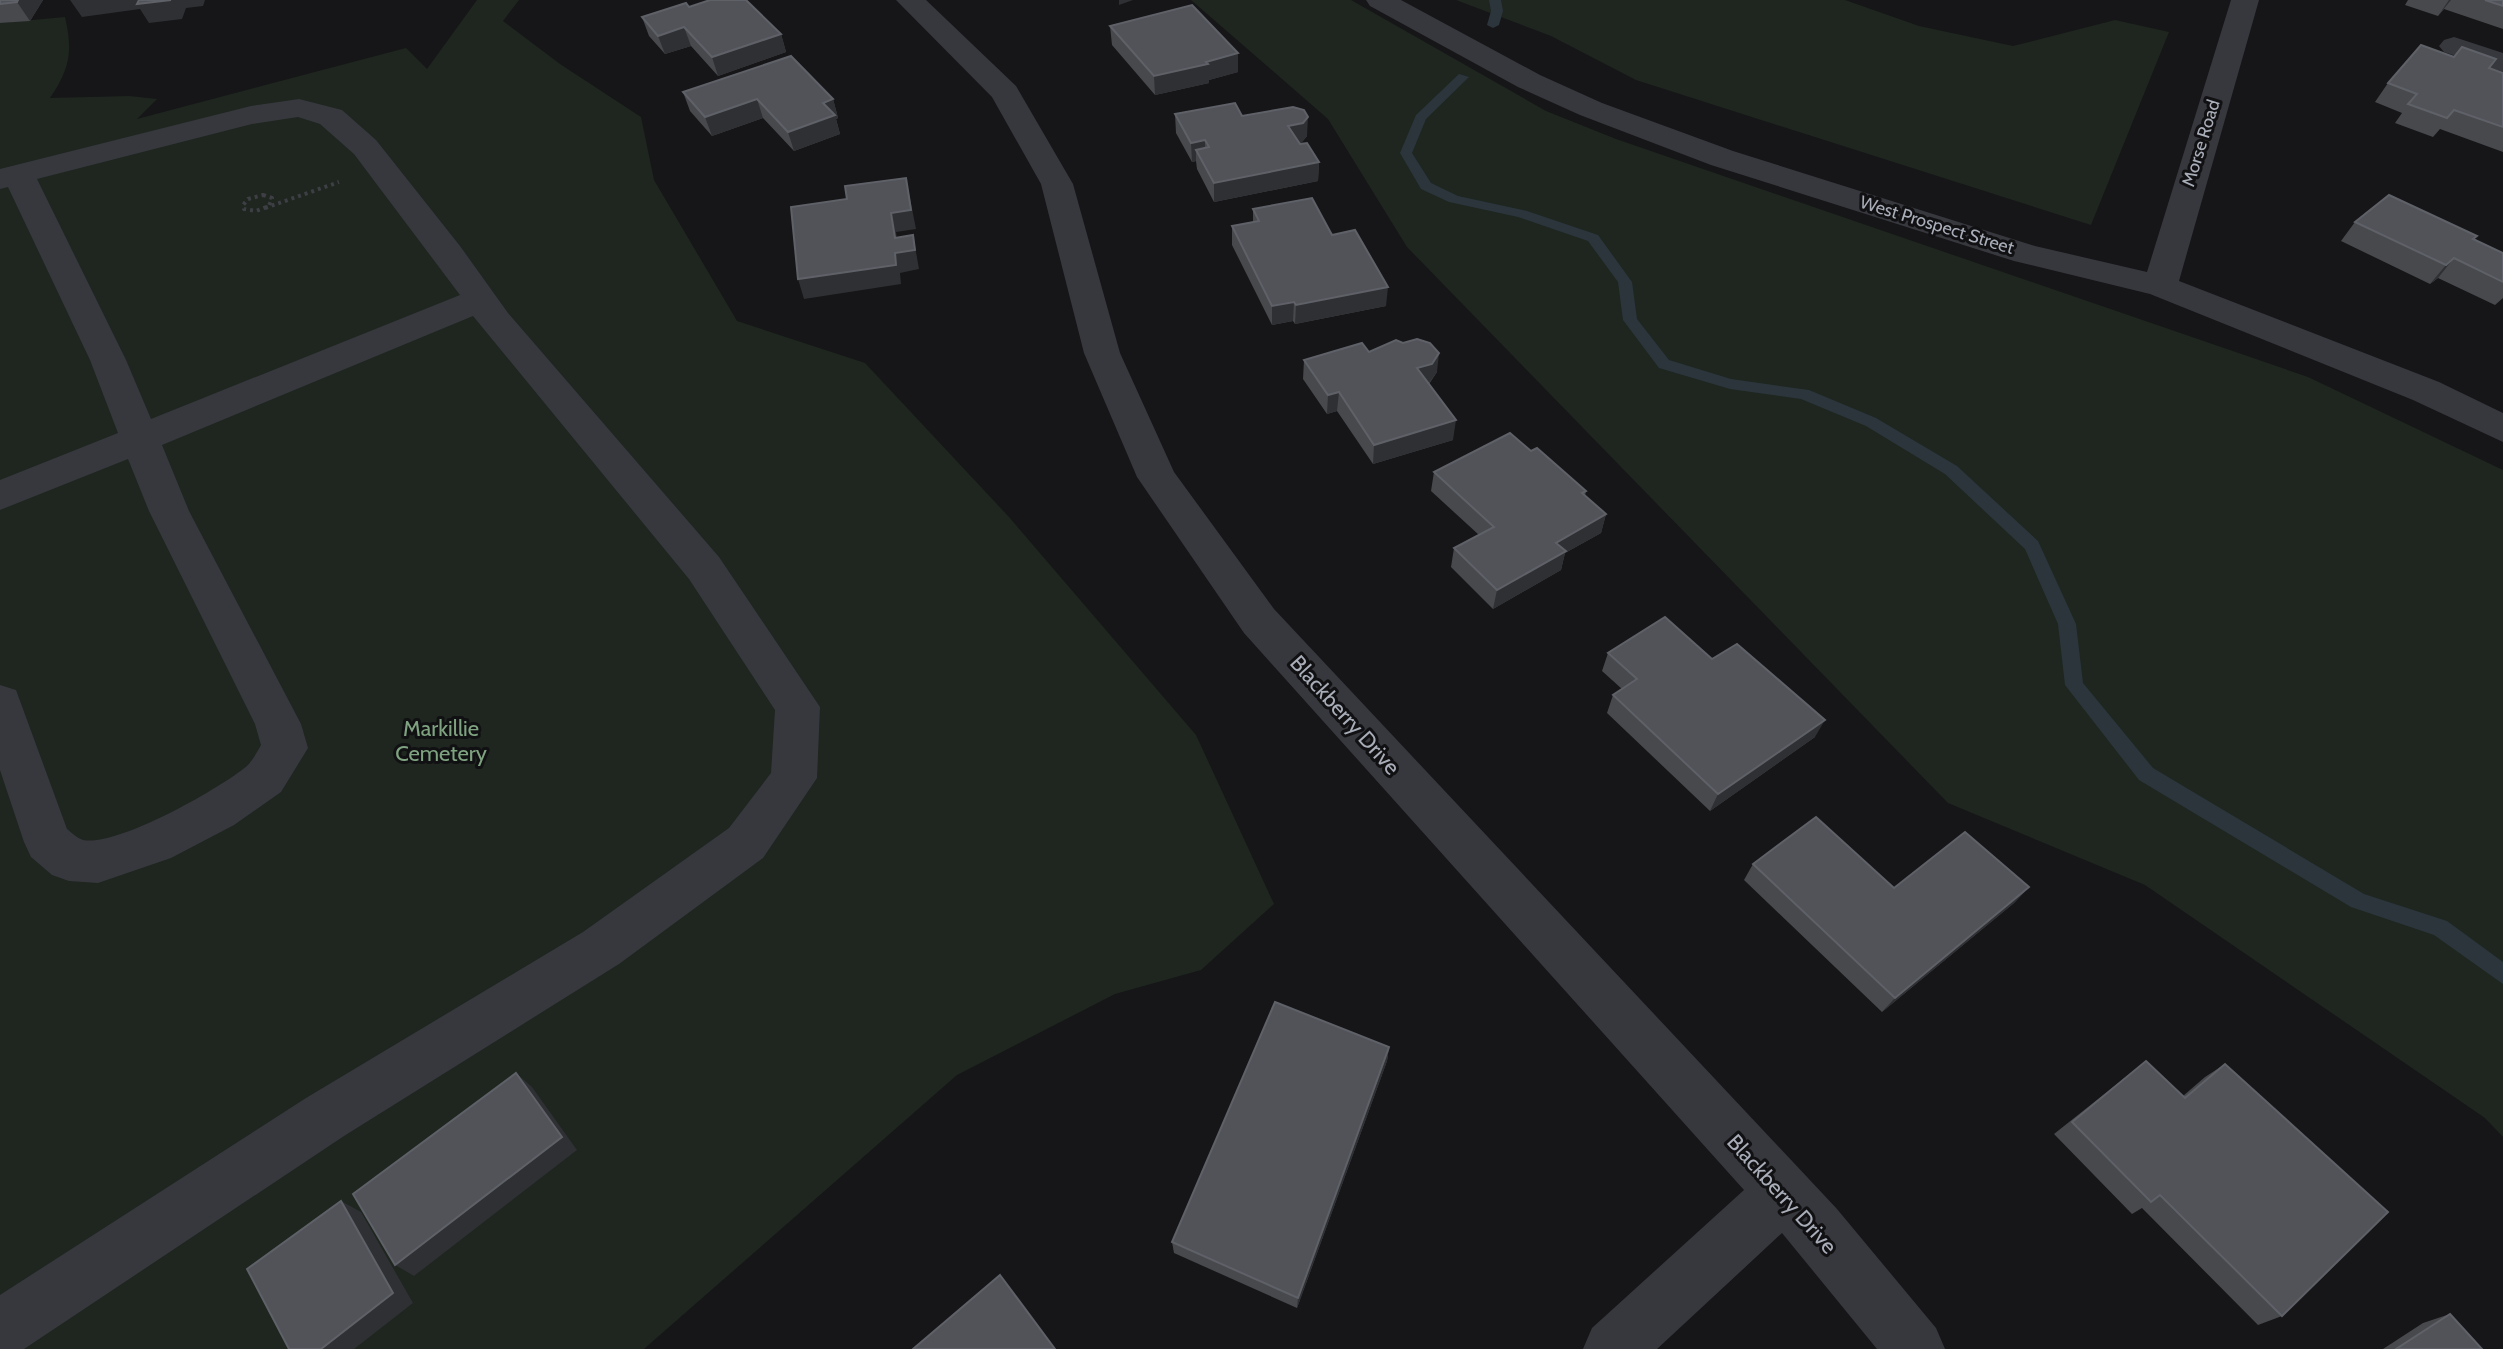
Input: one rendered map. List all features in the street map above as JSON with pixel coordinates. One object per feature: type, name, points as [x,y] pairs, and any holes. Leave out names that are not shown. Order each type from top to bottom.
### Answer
[{"type":"street","name":"Blackberry Drive","points":[[910,0],[1005,92],[1057,184],[1102,353],[1157,477],[1259,621],[1817,1229],[1915,1349]]},
{"type":"street","name":"West Prospect Street","points":[[1380,0],[1529,81],[1591,109],[1722,158],[2026,254],[2161,286],[2413,386],[2503,429]]},
{"type":"street","name":"Morse Road","points":[[2161,286],[2167,256],[2245,0]]},
{"type":"street","points":[[2454,46],[2503,63]]},
{"type":"street","points":[[0,703],[48,842],[69,860],[98,862],[154,843],[192,824],[265,778],[285,748],[278,724],[169,511],[108,360],[9,176],[251,115],[299,108],[331,117],[365,147],[480,300],[603,451],[704,568],[798,707],[794,778],[746,843],[601,948],[325,1117],[0,1330]]},
{"type":"street","points":[[0,496],[480,300]]},
{"type":"street","points":[[1613,1349],[1783,1193]]},
{"type":"path","points":[[265,208],[273,201],[267,195],[253,197],[243,205],[247,211],[265,208],[381,167]]},
{"type":"green space","name":"Markillie Cemetery","points":[[477,0],[519,0],[503,21],[560,64],[641,117],[654,180],[737,321],[865,363],[1009,517],[1196,735],[1274,904],[1201,970],[1115,994],[957,1075],[644,1349],[0,1349],[0,23],[65,17],[68,59],[62,78],[50,98],[129,96],[157,99],[137,119],[406,48],[427,69]]},
{"type":"green space","points":[[1191,0],[1351,0],[1546,111],[1616,139],[2308,377],[2503,470],[2503,1137],[2485,1118],[2145,885],[1948,803],[1407,247],[1328,119]]},
{"type":"green space","points":[[1456,0],[1845,0],[1919,26],[2013,46],[2115,20],[2169,32],[2091,225],[1636,80],[1551,36]]},
{"type":"building","points":[[0,0],[18,0],[0,4]]},
{"type":"building","points":[[139,0],[171,0],[137,4]]},
{"type":"building","points":[[710,0],[746,0],[781,34],[712,57],[684,27],[658,36],[642,17],[686,3],[689,7]]},
{"type":"building","points":[[2485,0],[2503,0],[2503,6]]},
{"type":"building","points":[[1192,5],[1238,53],[1206,62],[1208,64],[1154,76],[1110,26]]},
{"type":"building","points":[[2421,45],[2454,57],[2462,47],[2496,59],[2489,68],[2503,73],[2503,127],[2454,110],[2447,118],[2408,104],[2417,94],[2388,83]]},
{"type":"building","points":[[791,56],[833,99],[823,103],[835,115],[788,132],[757,99],[705,117],[683,92]]},
{"type":"building","points":[[1235,103],[1242,116],[1293,107],[1304,110],[1308,117],[1303,123],[1288,126],[1300,144],[1307,143],[1319,162],[1214,183],[1196,150],[1209,147],[1205,140],[1191,143],[1175,114]]},
{"type":"building","points":[[906,178],[911,210],[891,213],[895,238],[913,235],[915,250],[895,253],[896,265],[798,279],[791,207],[847,199],[845,186]]},
{"type":"building","points":[[2389,195],[2477,236],[2473,239],[2503,253],[2503,282],[2454,258],[2446,265],[2355,222]]},
{"type":"building","points":[[1312,198],[1332,235],[1355,230],[1388,287],[1296,305],[1294,302],[1272,306],[1232,226],[1259,221],[1253,209]]},
{"type":"building","points":[[1417,339],[1430,343],[1439,353],[1432,364],[1417,368],[1456,420],[1374,445],[1339,392],[1328,395],[1304,360],[1362,343],[1369,352],[1396,340],[1403,343]]},
{"type":"building","points":[[1510,433],[1531,451],[1537,448],[1586,491],[1582,493],[1606,514],[1556,543],[1566,551],[1497,590],[1454,548],[1494,527],[1434,472]]},
{"type":"building","points":[[1665,617],[1712,659],[1737,644],[1825,720],[1718,794],[1613,695],[1637,679],[1608,653]]},
{"type":"building","points":[[1816,817],[1894,888],[1965,832],[2029,887],[1895,998],[1753,864]]},
{"type":"building","points":[[1275,1002],[1389,1047],[1298,1298],[1172,1242]]},
{"type":"building","points":[[2146,1061],[2185,1098],[2225,1064],[2388,1212],[2282,1316],[2160,1195],[2151,1202],[2072,1122]]},
{"type":"building","points":[[516,1073],[562,1137],[395,1265],[353,1194]]},
{"type":"building","points":[[341,1201],[393,1293],[321,1349],[289,1349],[247,1269]]},
{"type":"building","points":[[1000,1275],[1055,1349],[913,1349]]},
{"type":"building","points":[[2450,1314],[2482,1349],[2396,1349]]},
{"type":"waterway","points":[[1493,25],[1497,11],[1495,0]]},
{"type":"waterway","points":[[1463,77],[1420,118],[1406,153],[1426,186],[1454,199],[1522,214],[1593,238],[1625,282],[1630,320],[1664,364],[1730,384],[1804,394],[1871,422],[1951,470],[2032,545],[2067,624],[2074,685],[2146,774],[2358,901],[2440,928],[2503,974]]}]
